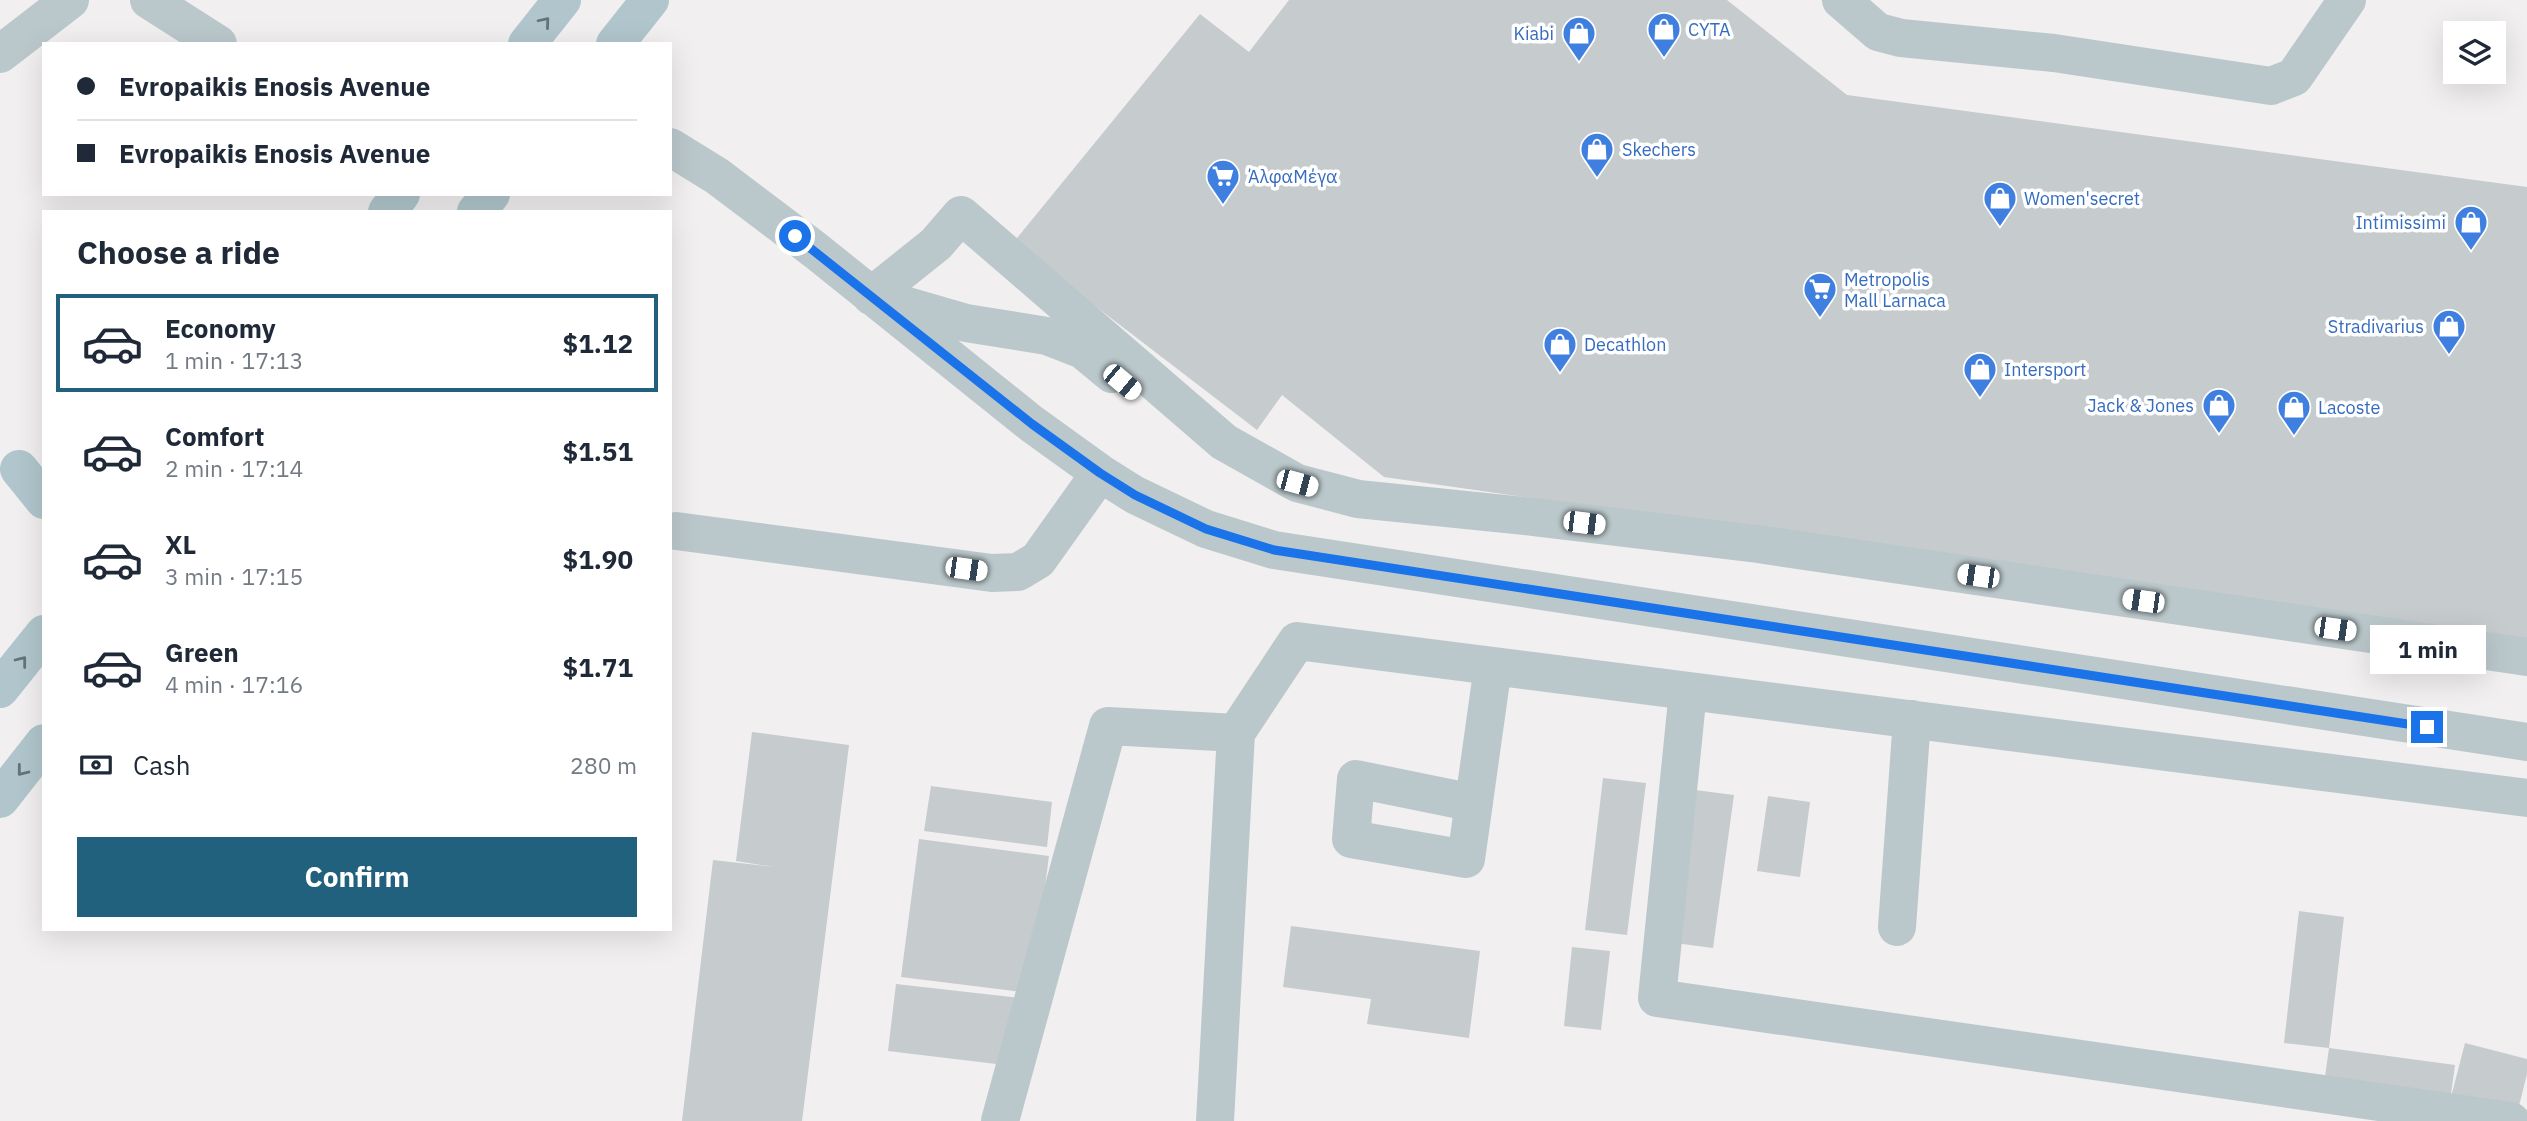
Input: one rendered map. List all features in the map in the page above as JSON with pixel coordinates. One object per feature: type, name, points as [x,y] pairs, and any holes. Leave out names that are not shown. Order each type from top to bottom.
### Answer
[{"type":"main road","points":[[529,42],[562,0]]},
{"type":"main road","points":[[617,42],[644,18]]},
{"type":"main road","points":[[389,210],[399,196]]},
{"type":"main road","points":[[478,210],[489,196]]},
{"type":"main road","points":[[21,469],[42,497]]},
{"type":"main road","points":[[0,689],[42,636]]},
{"type":"main road","points":[[0,799],[42,746]]},
{"type":"street","points":[[0,54],[71,0]]},
{"type":"street","points":[[149,0],[215,42]]},
{"type":"street","points":[[1841,0],[1878,32],[1901,38],[2054,53],[2271,86],[2294,77],[2347,0]]},
{"type":"street","points":[[672,145],[717,176],[1032,424],[1100,473],[1135,495],[1206,529],[1274,550],[2527,739]]},
{"type":"street","points":[[871,296],[936,244],[961,215],[1224,442],[1297,483],[1358,499],[1758,544],[2527,657]]},
{"type":"street","points":[[871,296],[966,323],[1047,336],[1083,350],[1181,432],[1201,441],[1224,442]]},
{"type":"street","points":[[677,531],[992,573],[1018,572],[1038,560],[1100,473]]},
{"type":"street","points":[[1215,1121],[1236,733],[1297,641],[2527,797]]},
{"type":"street","points":[[1474,803],[1493,666]]},
{"type":"street","points":[[1688,691],[1657,998],[2511,1121]]},
{"type":"street","points":[[1897,927],[1912,719]]},
{"type":"street","points":[[1000,1121],[1108,726],[1236,733]]},
{"type":"building","name":"Metropolis Mall Larnaca","points":[[1289,0],[1727,0],[1847,95],[2527,187],[2527,641],[1384,477],[1282,395],[1257,430],[1013,243],[1200,14],[1249,52]]},
{"type":"building","points":[[752,732],[849,745],[802,1121],[682,1121],[713,860],[774,867],[736,861]]},
{"type":"building","points":[[1603,778],[1646,783],[1627,935],[1585,930]]},
{"type":"building","points":[[931,786],[1052,802],[1047,847],[924,831]]},
{"type":"building","points":[[1695,790],[1734,795],[1713,948],[1675,943]]},
{"type":"building","points":[[1768,796],[1810,802],[1800,877],[1757,871]]},
{"type":"building","points":[[919,839],[1049,856],[1031,993],[901,977]]},
{"type":"building","points":[[2299,911],[2344,917],[2329,1048],[2284,1043]]},
{"type":"building","points":[[1291,926],[1480,951],[1469,1038],[1367,1024],[1371,999],[1283,987]]},
{"type":"building","points":[[1572,947],[1610,951],[1601,1030],[1564,1026]]},
{"type":"building","points":[[896,984],[1021,998],[1013,1066],[888,1051]]},
{"type":"building","points":[[2465,1043],[2527,1059],[2527,1074],[2516,1118],[2450,1101]]},
{"type":"building","points":[[2329,1048],[2455,1065],[2450,1101],[2324,1084]]},
{"type":"place","name":"CYTA","points":[[1664,59]]},
{"type":"place","name":"Kiabi","points":[[1579,63]]},
{"type":"place","name":"Skechers","points":[[1597,179]]},
{"type":"place","name":"ΆλφαΜέγα","points":[[1223,206]]},
{"type":"place","name":"Women'secret","points":[[2000,228]]},
{"type":"place","name":"Intimissimi","points":[[2471,252]]},
{"type":"place","name":"Metropolis Mall Larnaca","points":[[1820,319]]},
{"type":"place","name":"Stradivarius","points":[[2449,356]]},
{"type":"place","name":"Decathlon","points":[[1560,374]]},
{"type":"place","name":"Intersport","points":[[1980,399]]},
{"type":"place","name":"Jack & Jones","points":[[2219,435]]},
{"type":"place","name":"Lacoste","points":[[2294,437]]},
{"type":"route","points":[[795,236],[1032,424],[1100,473],[1135,495],[1206,529],[1274,550],[2427,727]]}]
